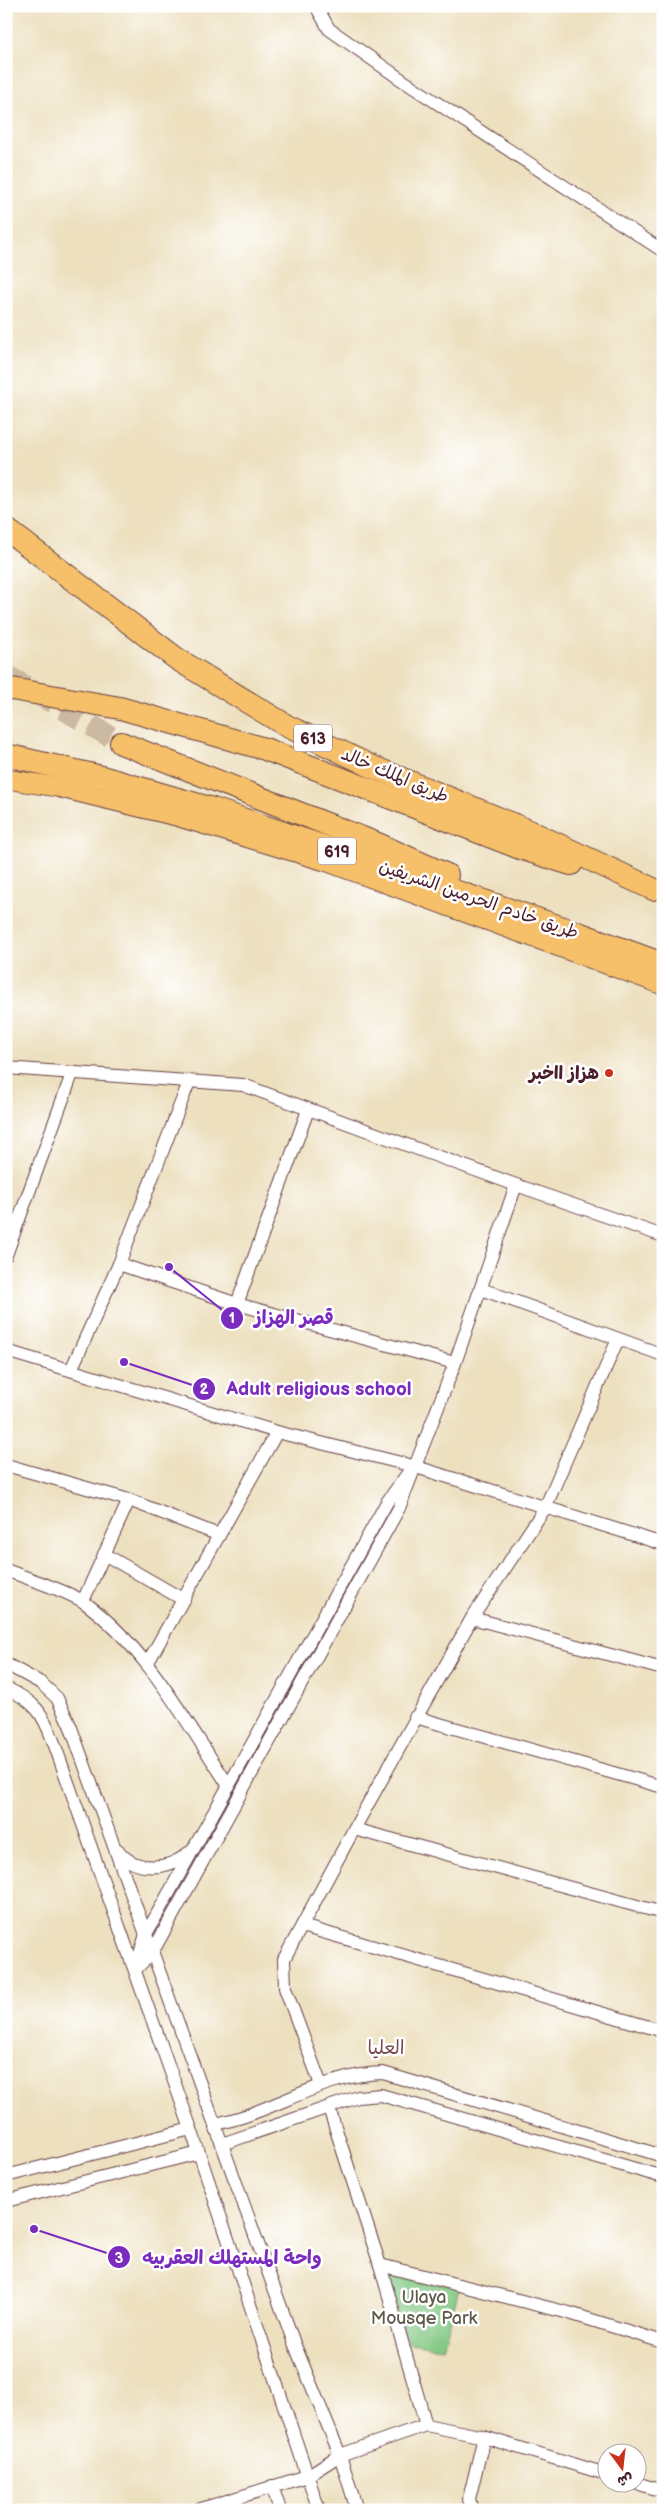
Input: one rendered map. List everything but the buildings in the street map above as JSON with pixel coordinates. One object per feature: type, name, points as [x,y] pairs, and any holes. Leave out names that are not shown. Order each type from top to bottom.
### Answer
[{"type":"highway","name":"طريق الملك خالد","points":[[6,529],[177,659],[287,726],[373,767],[527,830],[658,891]]},
{"type":"highway","points":[[6,688],[120,708],[265,749],[520,848],[658,891]]},
{"type":"highway","points":[[122,743],[380,845],[581,934]]},
{"type":"highway","name":"طريق خادم الحرمين الشريفين","points":[[6,755],[102,777],[213,809],[581,934],[663,964]]},
{"type":"main road","points":[[6,779],[57,787],[176,816],[328,862],[663,986]]},
{"type":"street","points":[[316,6],[329,29],[402,80],[663,251]]},
{"type":"street","points":[[6,1068],[243,1085],[516,1185],[663,1236]]},
{"type":"street","points":[[6,1255],[10,1233],[72,1074]]},
{"type":"street","points":[[71,1370],[119,1264],[189,1082]]},
{"type":"street","points":[[237,1304],[308,1110]]},
{"type":"street","points":[[135,1970],[153,1951],[399,1508],[413,1466],[455,1363],[516,1185]]},
{"type":"street","points":[[119,1264],[237,1304],[455,1363]]},
{"type":"street","points":[[481,1289],[663,1355]]},
{"type":"street","points":[[321,2085],[284,1988],[284,1959],[472,1618],[545,1508],[618,1339]]},
{"type":"street","points":[[8,1356],[71,1370],[277,1432],[413,1466],[663,1544]]},
{"type":"street","points":[[147,1664],[277,1432]]},
{"type":"street","points":[[6,1465],[129,1500],[219,1535]]},
{"type":"street","points":[[135,1970],[146,1934],[387,1502],[413,1466]]},
{"type":"street","points":[[82,1601],[129,1500]]},
{"type":"street","points":[[104,1554],[184,1600]]},
{"type":"street","points":[[6,1570],[82,1601],[130,1643],[147,1664],[229,1786]]},
{"type":"street","points":[[472,1618],[663,1669]]},
{"type":"street","points":[[6,1664],[41,1683],[57,1698],[70,1725],[294,2343],[340,2454],[357,2510]]},
{"type":"street","points":[[6,1688],[25,1697],[43,1715],[191,2129],[319,2510]]},
{"type":"street","points":[[416,1717],[663,1787]]},
{"type":"street","points":[[354,1829],[663,1913]]},
{"type":"street","points":[[114,1843],[122,1855],[136,1865],[161,1866],[180,1861],[196,1846]]},
{"type":"street","points":[[302,1926],[663,2031]]},
{"type":"street","points":[[216,2124],[251,2114],[321,2085],[362,2074],[383,2073],[663,2156]]},
{"type":"street","points":[[222,2144],[358,2097],[381,2095],[663,2177]]},
{"type":"street","points":[[329,2108],[380,2265],[426,2425]]},
{"type":"street","points":[[6,2176],[191,2129]]},
{"type":"street","points":[[6,2201],[199,2153]]},
{"type":"street","points":[[380,2265],[569,2313],[663,2342]]},
{"type":"street","points":[[198,2510],[307,2476],[340,2454],[426,2425],[484,2437],[596,2471]]},
{"type":"street","points":[[472,2510],[469,2499],[484,2437]]},
{"type":"street","points":[[272,2486],[280,2510]]},
{"type":"street","points":[[646,2486],[663,2491]]},
{"type":"green space","name":"Ulaya Mousqe Park","points":[[380,2265],[459,2288],[443,2348],[408,2343]]},
{"type":"tunnel","points":[[6,675],[121,743]]},
{"type":"place","name":"هزاز ااخبر","points":[[609,1073]]},
{"type":"place","name":"قصر الهزاز","points":[[169,1267]]},
{"type":"place","name":"Adult religious school","points":[[124,1362]]},
{"type":"place","name":"واحة المستهلك العقربيه","points":[[34,2229]]},
{"type":"district","name":"العليا","points":[[386,2047]]}]
